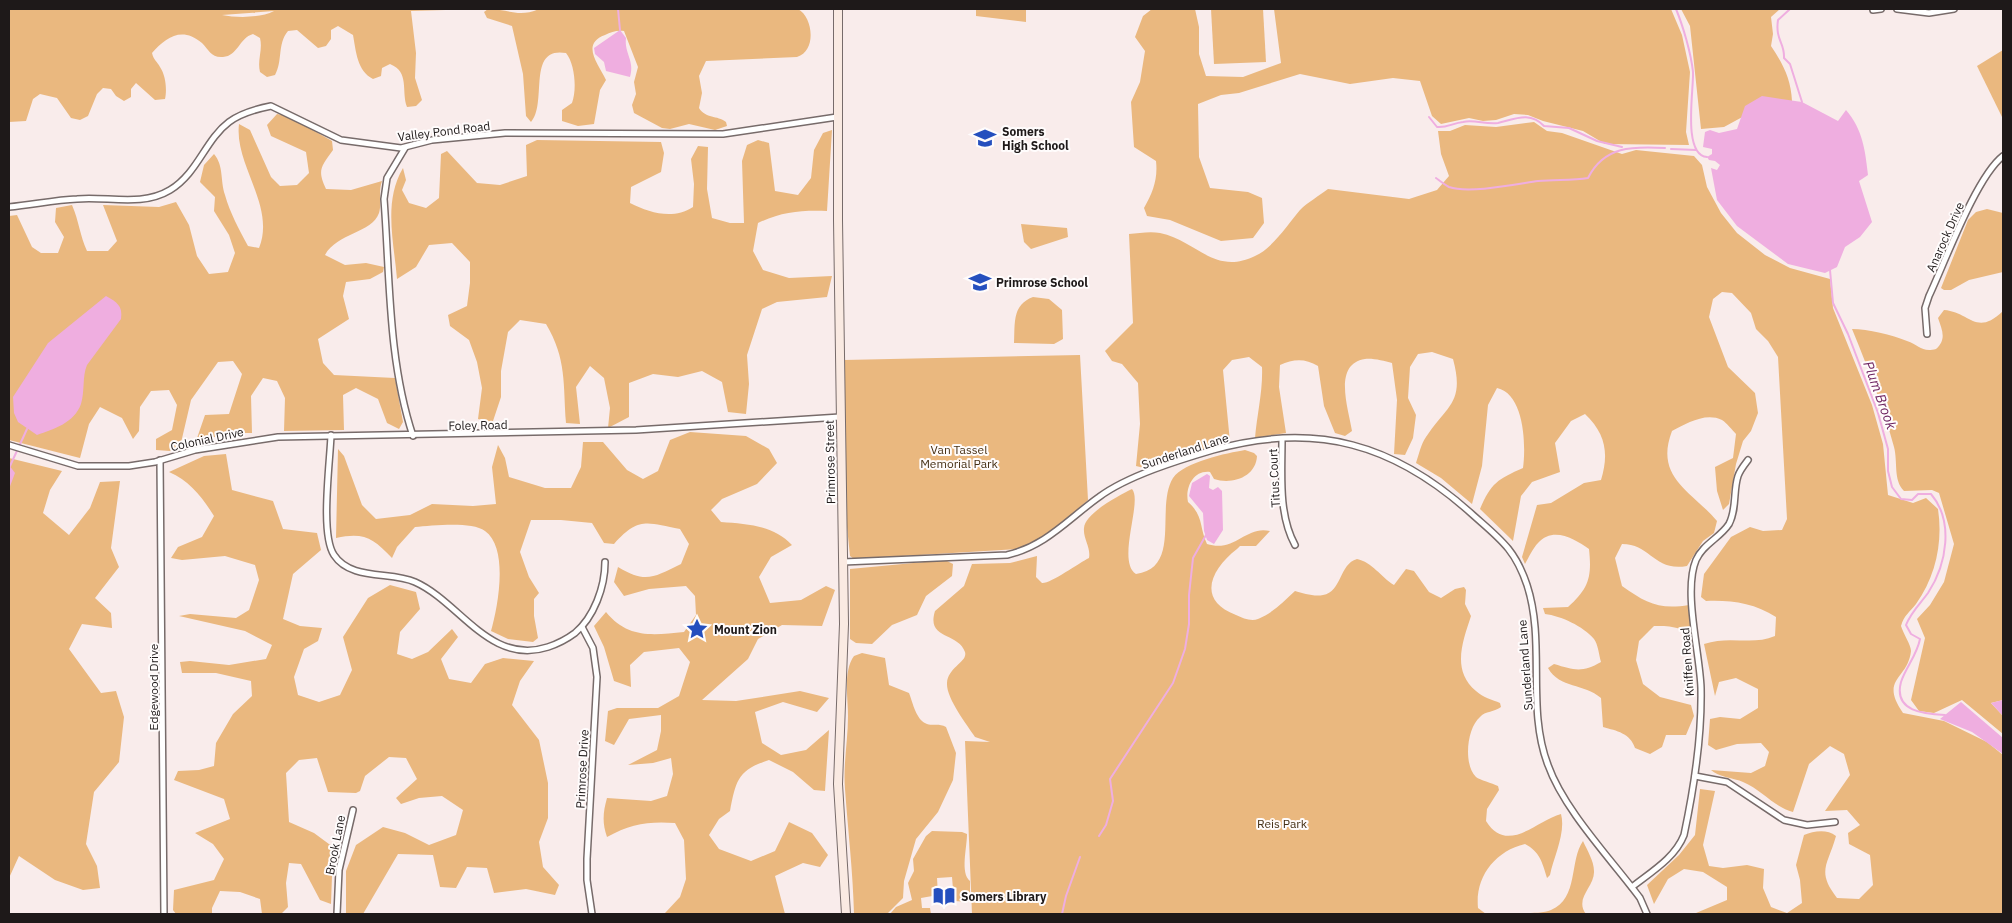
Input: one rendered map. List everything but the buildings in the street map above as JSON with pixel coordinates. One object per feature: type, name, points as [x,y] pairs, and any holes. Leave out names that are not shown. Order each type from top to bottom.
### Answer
[{"type":"main road","name":"Primrose Street","points":[[838,9],[837,117],[844,624],[838,784],[846,914]]},
{"type":"street","points":[[1873,10],[1881,9]]},
{"type":"street","points":[[1897,9],[1929,13],[1954,9]]},
{"type":"street","name":"Valley Pond Road","points":[[9,207],[75,199],[132,200],[154,197],[168,191],[186,179],[227,123],[245,113],[271,106],[341,140],[405,148],[432,140],[505,133],[723,134],[837,117]]},
{"type":"street","points":[[405,148],[387,178],[384,200],[397,370],[404,411],[413,436]]},
{"type":"street","name":"Anarock Drive","points":[[1927,334],[1925,308],[1930,296],[1973,199],[1985,178],[2003,156]]},
{"type":"street","name":"Foley Road","points":[[413,436],[636,430],[840,417]]},
{"type":"street","points":[[331,435],[326,536],[334,555],[347,567],[413,580],[427,588],[464,620],[497,643],[523,652],[552,646],[569,638],[582,627],[605,580],[605,562]]},
{"type":"street","name":"Colonial Drive","points":[[9,445],[33,454],[78,466],[130,466],[195,450],[250,440],[331,435],[413,436]]},
{"type":"street","name":"Sunderland Lane","points":[[843,562],[1007,555],[1020,552],[1044,540],[1099,496],[1124,481],[1214,450],[1247,443],[1282,440],[1340,441],[1362,446],[1401,462],[1452,496],[1509,547],[1528,587],[1532,610],[1539,725],[1548,766],[1569,803],[1640,898],[1647,914]]},
{"type":"street","name":"Titus Court","points":[[1282,440],[1282,492],[1288,529],[1295,545]]},
{"type":"street","name":"Edgewood Drive","points":[[160,460],[164,914]]},
{"type":"street","name":"Kniffen Road","points":[[1632,887],[1680,846],[1690,807],[1695,776],[1701,690],[1691,597],[1693,574],[1696,561],[1705,546],[1728,524],[1734,510],[1738,475],[1748,460]]},
{"type":"street","name":"Primrose Drive","points":[[582,627],[593,648],[597,678],[587,859],[587,880],[592,914]]},
{"type":"street","points":[[1695,776],[1727,782],[1784,820],[1807,825],[1835,822]]},
{"type":"street","name":"Brook Lane","points":[[337,914],[339,870],[353,810]]},
{"type":"green space","points":[[9,9],[480,9],[411,11],[416,53],[415,78],[422,100],[416,106],[407,107],[403,77],[396,67],[390,64],[382,68],[381,76],[373,79],[360,66],[353,35],[338,26],[331,30],[331,39],[326,46],[318,48],[297,30],[288,31],[282,41],[279,64],[275,75],[267,77],[260,72],[260,38],[253,34],[248,36],[232,54],[219,57],[213,55],[195,38],[181,34],[169,38],[152,53],[164,75],[165,99],[155,100],[136,83],[131,89],[131,97],[124,101],[116,96],[111,89],[103,88],[97,94],[88,116],[80,120],[71,118],[57,98],[40,94],[33,99],[26,121],[9,122]],"holes":[[[274,11],[249,17],[222,15]]]},
{"type":"green space","points":[[488,9],[525,13],[539,9],[798,9],[807,19],[811,34],[808,48],[797,57],[706,61],[699,76],[702,93],[699,108],[705,114],[726,122],[727,126],[715,130],[689,124],[670,129],[662,128],[634,113],[632,105],[636,94],[634,82],[638,67],[624,31],[612,32],[598,39],[592,49],[596,62],[606,80],[600,90],[594,124],[578,126],[562,121],[562,110],[572,103],[574,98],[573,70],[566,53],[554,53],[546,58],[540,78],[536,113],[531,122],[526,116],[523,74],[512,26],[487,18],[484,12]]},
{"type":"green space","points":[[976,9],[1026,9],[1026,22],[976,16]]},
{"type":"green space","points":[[1152,9],[1195,9],[1199,27],[1199,54],[1206,76],[1243,77],[1281,63],[1274,9],[1671,9],[1682,35],[1690,72],[1686,132],[1689,145],[1605,144],[1583,131],[1543,121],[1528,115],[1514,114],[1496,120],[1483,121],[1469,118],[1441,124],[1432,116],[1420,81],[1393,78],[1350,84],[1300,74],[1239,93],[1221,95],[1198,104],[1199,157],[1210,188],[1248,192],[1262,198],[1264,223],[1253,238],[1221,241],[1170,220],[1147,216],[1144,208],[1154,185],[1156,161],[1134,147],[1131,102],[1140,82],[1145,51],[1135,37],[1143,16]]},
{"type":"green space","points":[[1211,9],[1263,9],[1266,62],[1214,64]]},
{"type":"green space","points":[[1681,9],[1780,9],[1771,17],[1773,34],[1771,46],[1786,72],[1792,101],[1746,115],[1724,127],[1701,129],[1690,26]]},
{"type":"green space","points":[[2003,50],[2003,119],[1977,66]]},
{"type":"green space","points":[[277,114],[288,116],[332,141],[333,150],[323,165],[321,173],[326,189],[351,190],[382,181],[380,209],[375,220],[338,242],[325,255],[345,265],[366,263],[384,267],[383,272],[370,279],[346,282],[343,296],[349,319],[318,339],[323,363],[334,375],[395,378],[403,422],[399,429],[387,423],[378,399],[356,388],[343,395],[344,430],[284,431],[285,398],[277,381],[263,378],[251,396],[252,433],[233,433],[196,441],[205,415],[229,414],[242,374],[233,361],[218,362],[191,400],[180,447],[170,451],[156,450],[156,439],[172,430],[177,405],[169,390],[151,391],[140,407],[139,431],[133,439],[122,418],[100,407],[89,424],[80,458],[9,440],[9,216],[17,215],[32,247],[41,253],[58,253],[64,237],[55,222],[56,208],[72,205],[87,251],[108,251],[117,241],[103,205],[159,207],[176,202],[189,225],[197,256],[209,274],[228,272],[235,253],[229,235],[214,211],[215,197],[200,182],[204,165],[214,154],[221,168],[225,195],[235,221],[248,246],[259,248],[263,232],[262,217],[259,201],[242,155],[239,124],[250,130],[271,177],[280,186],[297,185],[309,173],[306,152],[271,136],[267,125]]},
{"type":"green space","points":[[1534,122],[1547,131],[1562,133],[1622,154],[1636,150],[1694,156],[1702,165],[1707,187],[1721,213],[1737,233],[1765,255],[1790,268],[1830,279],[1833,308],[1872,405],[1883,444],[1888,495],[1913,503],[1926,498],[1938,509],[1939,546],[1933,570],[1923,593],[1905,616],[1901,626],[1911,651],[1909,661],[1894,686],[1896,701],[1903,713],[1944,721],[1987,742],[2003,755],[2003,914],[1683,914],[1696,913],[1727,900],[1727,887],[1703,872],[1684,869],[1668,879],[1654,904],[1647,885],[1679,855],[1695,835],[1700,789],[1715,791],[1703,845],[1709,866],[1723,868],[1747,865],[1764,869],[1763,888],[1771,907],[1787,913],[1802,903],[1800,880],[1796,865],[1804,835],[1812,832],[1820,831],[1836,836],[1827,861],[1825,874],[1837,898],[1859,899],[1873,885],[1870,855],[1849,844],[1848,833],[1860,825],[1847,810],[1825,811],[1850,775],[1844,754],[1830,746],[1809,764],[1793,812],[1786,810],[1750,785],[1711,770],[1751,773],[1765,766],[1769,752],[1761,743],[1737,744],[1716,750],[1708,745],[1710,719],[1720,717],[1740,719],[1758,708],[1758,689],[1736,678],[1719,682],[1715,696],[1704,644],[1723,640],[1758,640],[1775,636],[1776,617],[1759,608],[1742,603],[1706,601],[1701,597],[1704,574],[1731,537],[1750,527],[1763,531],[1782,530],[1787,519],[1778,357],[1768,341],[1756,329],[1751,313],[1732,293],[1722,292],[1713,299],[1709,317],[1728,367],[1755,393],[1758,413],[1751,431],[1743,441],[1736,464],[1729,504],[1723,510],[1717,491],[1715,467],[1733,458],[1736,434],[1724,421],[1716,418],[1702,418],[1683,425],[1672,431],[1668,447],[1668,461],[1678,482],[1717,521],[1714,533],[1703,541],[1687,566],[1676,567],[1667,565],[1632,545],[1622,544],[1615,558],[1622,586],[1631,592],[1646,601],[1661,606],[1689,605],[1692,637],[1679,629],[1654,626],[1639,641],[1636,660],[1643,684],[1660,697],[1691,705],[1694,716],[1686,735],[1666,735],[1662,747],[1650,754],[1635,748],[1630,739],[1622,733],[1603,727],[1601,698],[1587,690],[1566,683],[1553,675],[1548,668],[1554,664],[1573,669],[1583,669],[1601,662],[1594,639],[1589,634],[1571,622],[1545,614],[1543,608],[1568,607],[1581,594],[1588,581],[1590,567],[1589,549],[1571,538],[1550,535],[1536,545],[1525,564],[1522,557],[1537,505],[1551,503],[1584,483],[1601,480],[1605,462],[1604,445],[1597,429],[1585,414],[1571,421],[1555,443],[1560,472],[1532,482],[1521,496],[1513,541],[1480,509],[1488,493],[1496,483],[1507,475],[1523,468],[1522,422],[1513,400],[1506,392],[1497,388],[1488,405],[1482,466],[1472,504],[1441,478],[1416,463],[1424,440],[1452,402],[1457,385],[1453,359],[1432,352],[1418,354],[1410,367],[1408,398],[1416,415],[1413,438],[1405,455],[1394,454],[1397,400],[1392,363],[1365,359],[1355,363],[1349,369],[1345,389],[1352,431],[1345,436],[1335,433],[1324,406],[1318,366],[1299,360],[1280,365],[1279,387],[1286,433],[1255,438],[1261,394],[1262,367],[1249,357],[1232,360],[1223,370],[1230,442],[1144,468],[1136,466],[1140,424],[1138,383],[1122,364],[1112,361],[1105,351],[1133,323],[1129,234],[1160,233],[1184,242],[1216,259],[1228,262],[1241,261],[1262,252],[1280,235],[1300,210],[1328,189],[1409,199],[1437,190],[1449,176],[1441,154],[1438,131],[1450,131],[1465,125],[1496,127]]},
{"type":"green space","points":[[832,130],[827,211],[791,212],[758,223],[753,251],[763,270],[789,278],[832,276],[827,297],[777,302],[762,309],[747,355],[749,384],[746,414],[728,412],[722,382],[702,371],[678,377],[653,374],[629,383],[629,417],[608,428],[610,408],[604,378],[590,366],[576,387],[580,424],[566,423],[563,372],[558,349],[553,337],[546,324],[520,320],[508,332],[501,371],[501,397],[492,424],[478,419],[482,388],[477,362],[469,340],[450,326],[448,315],[467,306],[470,262],[452,243],[429,245],[416,267],[397,279],[391,222],[393,194],[397,181],[403,168],[406,180],[402,190],[409,203],[426,208],[439,198],[441,154],[447,151],[477,183],[500,185],[527,176],[526,145],[537,140],[661,142],[664,153],[661,172],[631,187],[630,203],[645,210],[670,214],[693,207],[694,184],[691,159],[698,146],[708,147],[707,189],[712,218],[730,223],[744,223],[742,161],[747,145],[758,140],[769,143],[775,191],[798,195],[811,178],[814,150],[823,133]]},
{"type":"green space","points":[[1987,209],[2003,213],[2003,272],[1969,280],[1951,290],[1944,290],[1941,288],[1968,220],[1976,212]]},
{"type":"green space","points":[[1021,224],[1067,228],[1068,237],[1031,249],[1024,242]]},
{"type":"green space","points":[[1033,297],[1049,299],[1062,310],[1063,339],[1054,344],[1014,343],[1015,322],[1018,310],[1026,300]]},
{"type":"green space","points":[[1944,310],[1979,323],[1994,319],[2003,311],[2003,700],[1991,703],[2003,716],[2003,734],[1962,700],[1934,713],[1919,711],[1911,700],[1925,638],[1917,619],[1930,605],[1944,582],[1954,544],[1939,493],[1932,490],[1904,491],[1898,482],[1895,453],[1890,432],[1875,387],[1852,329],[1887,335],[1927,350],[1936,349],[1943,338],[1938,318]]},
{"type":"green space","name":"Van Tassel Memorial Park","points":[[1080,355],[1088,500],[1072,514],[1047,535],[1018,549],[854,559],[850,556],[846,517],[844,360]]},
{"type":"green space","points":[[690,432],[746,436],[769,449],[777,463],[757,484],[722,499],[711,510],[721,522],[768,529],[785,538],[792,545],[771,557],[759,577],[770,603],[801,600],[826,586],[835,590],[822,626],[782,625],[758,639],[748,659],[702,700],[736,701],[800,691],[829,698],[817,712],[783,702],[755,712],[762,743],[781,755],[806,750],[829,730],[825,791],[814,790],[793,772],[769,760],[751,768],[740,778],[734,791],[730,811],[719,819],[709,835],[719,849],[751,861],[775,851],[789,822],[812,833],[828,855],[820,867],[803,863],[775,876],[785,914],[650,914],[665,913],[680,897],[686,879],[684,840],[675,823],[640,824],[607,837],[605,832],[604,818],[607,798],[651,801],[667,796],[673,774],[671,758],[653,763],[628,765],[657,750],[661,731],[661,715],[629,719],[614,745],[605,741],[608,711],[617,708],[658,708],[679,696],[690,662],[679,648],[644,652],[630,665],[631,687],[614,681],[604,647],[594,626],[606,612],[614,621],[632,631],[651,634],[684,632],[696,615],[695,596],[686,586],[649,589],[624,596],[614,582],[618,567],[636,576],[650,577],[681,564],[689,544],[680,529],[651,524],[637,525],[614,544],[604,543],[592,523],[531,520],[520,552],[529,577],[539,593],[534,599],[534,616],[538,638],[533,642],[508,639],[491,631],[499,593],[500,578],[497,550],[492,539],[485,531],[461,525],[415,527],[397,547],[392,558],[367,538],[346,536],[336,538],[338,449],[344,456],[362,505],[376,519],[410,515],[432,504],[473,506],[496,504],[492,467],[498,445],[505,458],[509,477],[545,488],[571,488],[581,467],[583,442],[603,442],[627,470],[643,479],[658,471],[670,440]]},
{"type":"green space","name":"Reis Park","points":[[1245,450],[1257,456],[1256,463],[1248,474],[1235,480],[1221,481],[1214,479],[1210,472],[1204,472],[1195,477],[1188,491],[1188,502],[1197,512],[1207,544],[1225,545],[1254,532],[1270,531],[1256,546],[1240,546],[1220,566],[1212,584],[1212,593],[1216,601],[1223,609],[1247,619],[1255,620],[1273,610],[1295,591],[1316,596],[1329,593],[1334,589],[1347,566],[1357,559],[1372,566],[1394,585],[1406,569],[1414,571],[1429,592],[1441,598],[1455,589],[1464,587],[1466,590],[1465,604],[1471,616],[1462,645],[1461,665],[1468,683],[1484,697],[1500,703],[1501,707],[1482,715],[1476,722],[1472,729],[1468,746],[1469,764],[1476,777],[1498,786],[1499,790],[1487,809],[1486,821],[1494,831],[1512,836],[1561,814],[1561,837],[1550,875],[1547,878],[1542,862],[1534,850],[1525,844],[1514,847],[1496,859],[1484,876],[1480,886],[1478,908],[1486,914],[972,914],[965,741],[990,742],[975,737],[950,696],[947,683],[948,677],[964,659],[965,652],[956,641],[944,635],[935,627],[933,620],[935,611],[964,586],[972,564],[1010,563],[1037,556],[1036,577],[1042,583],[1058,577],[1089,558],[1089,550],[1084,532],[1086,522],[1090,516],[1104,505],[1132,489],[1135,496],[1128,557],[1131,567],[1136,574],[1150,569],[1159,561],[1163,549],[1166,504],[1168,490],[1173,478],[1186,467],[1196,463]]},
{"type":"green space","points":[[226,454],[232,490],[273,501],[283,529],[317,533],[321,550],[293,574],[283,619],[300,626],[322,628],[318,641],[304,649],[294,677],[298,695],[319,702],[340,695],[352,670],[343,637],[368,598],[390,585],[416,592],[420,609],[400,632],[397,654],[412,659],[428,652],[452,629],[458,637],[441,659],[449,679],[471,683],[485,664],[503,658],[534,661],[520,681],[512,705],[539,740],[548,783],[548,818],[539,842],[543,867],[559,885],[555,895],[526,889],[494,893],[487,868],[467,867],[456,888],[440,887],[433,855],[398,854],[363,914],[346,914],[346,871],[356,845],[383,827],[405,833],[429,845],[456,835],[463,810],[442,796],[419,798],[401,804],[396,798],[417,779],[406,758],[389,757],[365,776],[360,791],[356,793],[328,792],[317,758],[299,760],[286,773],[289,822],[314,833],[333,847],[331,904],[320,900],[301,864],[289,863],[286,883],[288,907],[281,914],[262,914],[260,899],[240,892],[220,891],[212,908],[212,914],[176,914],[173,910],[174,890],[214,880],[224,859],[213,844],[195,833],[230,819],[224,799],[174,780],[178,771],[199,770],[214,766],[216,743],[233,714],[252,696],[251,681],[216,673],[182,673],[180,662],[190,661],[229,665],[266,659],[272,645],[245,631],[179,616],[190,614],[236,618],[249,610],[259,580],[255,565],[225,556],[182,560],[171,558],[178,547],[202,537],[214,516],[195,490],[169,472],[204,456]]},
{"type":"green space","points":[[9,458],[62,471],[50,490],[43,513],[69,535],[90,508],[100,482],[120,481],[111,548],[119,567],[95,598],[111,613],[112,628],[82,624],[69,649],[101,693],[116,691],[124,717],[119,762],[94,792],[86,844],[97,866],[100,888],[83,890],[55,880],[19,856],[9,878]]},
{"type":"green space","points":[[945,560],[953,564],[952,576],[926,596],[917,615],[892,625],[872,644],[856,643],[850,639],[850,569]]},
{"type":"green space","points":[[862,653],[885,658],[889,685],[909,693],[915,711],[923,722],[946,727],[956,753],[953,780],[938,812],[916,839],[904,881],[903,898],[887,914],[854,914],[845,780],[848,725],[847,677],[848,669],[854,656]]},
{"type":"green space","points":[[932,831],[962,832],[967,834],[965,872],[970,881],[970,902],[954,901],[952,877],[937,878],[938,895],[921,898],[922,908],[930,908],[931,914],[890,914],[896,907],[912,900],[908,883],[914,871],[913,859],[926,836]]},
{"type":"green space","points":[[1583,841],[1594,867],[1593,877],[1582,903],[1586,914],[1520,914],[1548,911],[1560,904],[1570,888],[1576,859]]},
{"type":"shaded area","points":[[620,30],[626,38],[626,48],[631,66],[630,77],[606,71],[604,62],[595,54],[594,48]]},
{"type":"shaded area","points":[[1762,96],[1802,102],[1838,121],[1846,110],[1860,133],[1868,175],[1859,181],[1872,222],[1860,237],[1845,247],[1837,267],[1825,273],[1788,264],[1737,226],[1717,200],[1711,168],[1717,170],[1720,165],[1715,161],[1709,160],[1707,157],[1712,154],[1712,149],[1703,147],[1705,132],[1710,130],[1719,133],[1737,129],[1745,106]]},
{"type":"shaded area","points":[[106,296],[113,300],[120,308],[121,319],[87,365],[82,399],[78,411],[63,424],[37,435],[18,422],[14,413],[13,397],[48,343]]},
{"type":"shaded area","points":[[9,465],[15,473],[9,489]]},
{"type":"shaded area","points":[[1207,474],[1210,476],[1209,488],[1213,490],[1218,487],[1222,491],[1223,530],[1214,544],[1207,540],[1204,531],[1203,513],[1189,496],[1192,483]]},
{"type":"shaded area","points":[[2003,700],[2003,716],[1991,703]]},
{"type":"shaded area","points":[[1961,702],[2003,738],[2003,754],[1972,732],[1940,719]]},
{"type":"waterway","points":[[618,9],[620,30]]},
{"type":"waterway","name":"Plum Brook","points":[[1676,9],[1686,40],[1693,72],[1691,120],[1694,145],[1699,153],[1707,157]]},
{"type":"waterway","points":[[1790,9],[1778,20],[1777,27],[1784,58],[1790,64],[1802,102]]},
{"type":"waterway","points":[[1429,117],[1437,127],[1467,121],[1498,123],[1528,117],[1539,121],[1544,126],[1569,128],[1597,141],[1622,147]]},
{"type":"waterway","points":[[1436,178],[1449,187],[1458,189],[1493,188],[1538,181],[1582,179],[1588,178],[1602,160],[1620,150],[1642,147],[1665,148]]},
{"type":"waterway","points":[[1671,149],[1696,150]]},
{"type":"waterway","name":"Plum Brook","points":[[1830,270],[1833,303],[1848,334],[1878,413],[1888,449],[1888,471],[1892,487],[1901,499],[1912,500],[1918,494],[1931,494],[1943,517],[1945,543],[1940,569],[1935,582],[1906,625],[1911,634],[1920,639],[1901,682],[1900,692],[1902,700],[1912,709],[1929,714],[1945,715]]},
{"type":"waterway","points":[[10,466],[27,429]]},
{"type":"waterway","points":[[1099,836],[1106,825],[1113,801],[1110,779],[1173,683],[1185,649],[1189,624],[1189,595],[1193,558],[1206,535]]},
{"type":"waterway","points":[[1062,914],[1066,896],[1080,857]]},
{"type":"place","name":"Somers High School","points":[[985,138]]},
{"type":"place","name":"Primrose School","points":[[980,282]]},
{"type":"place","name":"Mount Zion","points":[[697,629]]},
{"type":"place","name":"Somers Library","points":[[944,896]]}]
